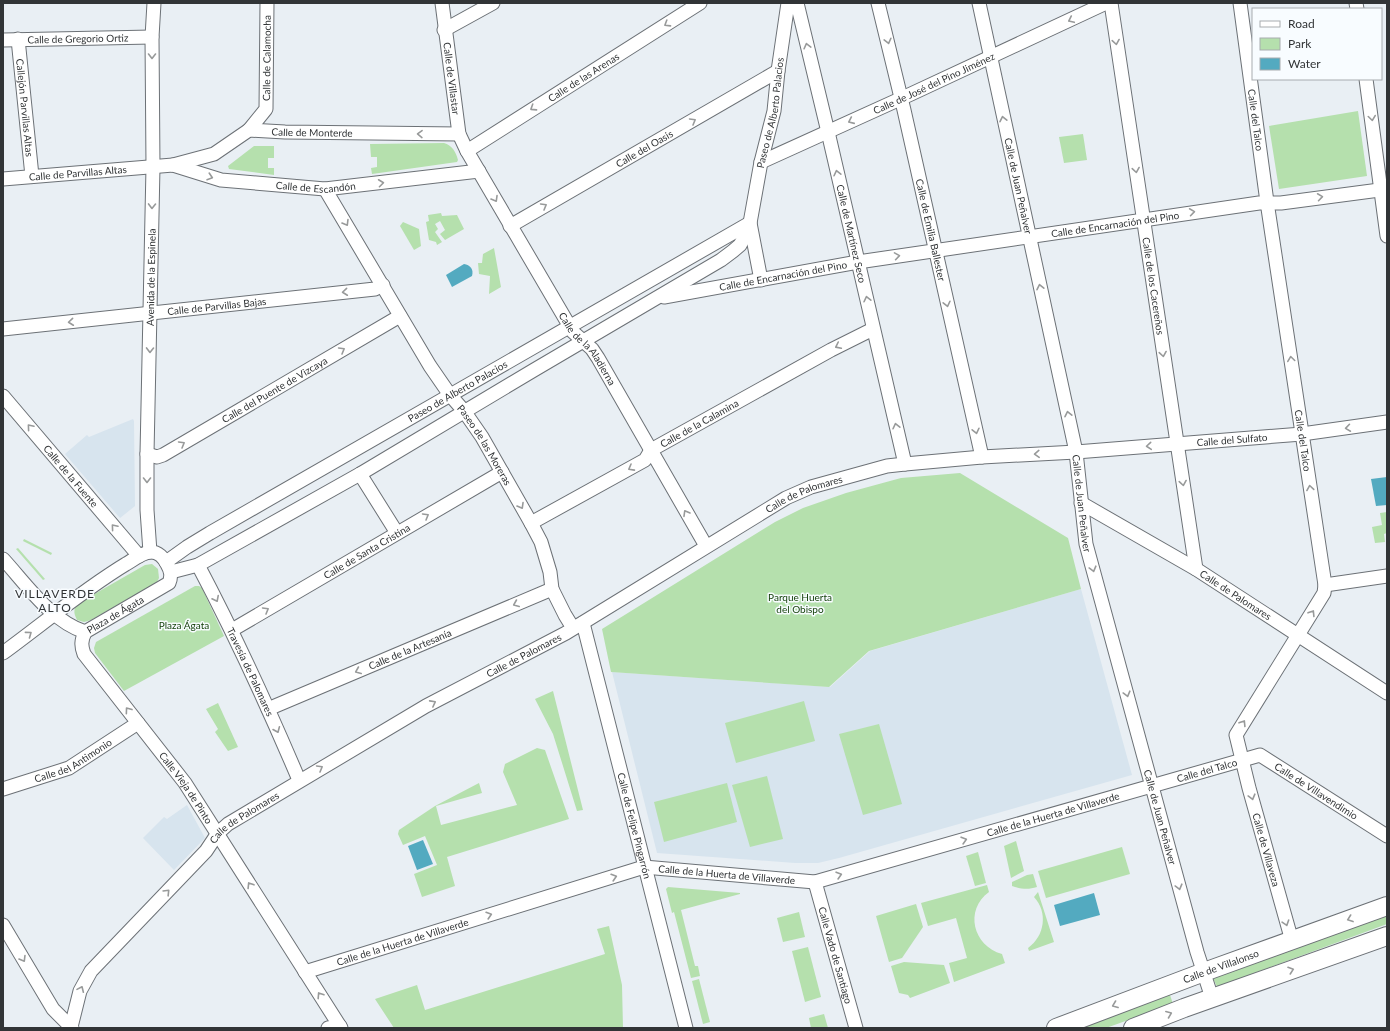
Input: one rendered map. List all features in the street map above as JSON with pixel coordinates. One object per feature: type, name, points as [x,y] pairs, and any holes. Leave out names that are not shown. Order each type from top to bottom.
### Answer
[{"type":"main road","name":"Calle de Villalonso","points":[[1056,1028],[1204,972],[1387,906]]},
{"type":"main road","points":[[1138,1027],[1212,998],[1387,936]]},
{"type":"street","name":"Avenida de la Espinela","points":[[144,554],[147,510],[153,167],[152,37],[154,3]]},
{"type":"street","name":"Calle de Calamocha","points":[[249,130],[266,110],[267,3]]},
{"type":"street","name":"Calle de Villastar","points":[[442,3],[444,30],[459,134],[467,151]]},
{"type":"street","points":[[444,30],[493,3]]},
{"type":"street","name":"Calle de las Arenas","points":[[467,151],[700,3]]},
{"type":"street","name":"Paseo de Alberto Palacios","points":[[198,565],[360,474],[733,252],[745,236],[750,223],[761,162],[774,111],[788,3]]},
{"type":"street","name":"Calle de Martínez Seco","points":[[797,3],[905,464]]},
{"type":"street","name":"Calle de Emilia Ballester","points":[[878,3],[902,98],[982,457]]},
{"type":"street","name":"Calle de Juan Peñalver","points":[[979,3],[1076,452],[1086,544],[1197,952],[1212,998]]},
{"type":"street","name":"Calle de José del Pino Jiménez","points":[[761,162],[1106,3]]},
{"type":"street","name":"Calle de los Cacereños","points":[[1111,3],[1196,570]]},
{"type":"street","name":"Calle del Talco","points":[[1152,786],[1242,760],[1236,735],[1324,593],[1325,584],[1267,202],[1240,3]]},
{"type":"street","name":"Calle de Gregorio Ortiz","points":[[3,40],[152,37]]},
{"type":"street","name":"Callejón Parvillas Altas","points":[[18,39],[32,176]]},
{"type":"street","name":"Calle del Oasis","points":[[510,226],[778,71]]},
{"type":"street","points":[[1366,80],[1384,189],[1387,236]]},
{"type":"street","name":"Calle de Monterde","points":[[249,130],[285,132],[459,134]]},
{"type":"street","points":[[173,164],[214,154],[249,130]]},
{"type":"street","name":"Calle de la Aladierna","points":[[467,151],[569,326],[573,332],[592,349],[604,367],[706,546]]},
{"type":"street","name":"Calle de Escandón","points":[[153,167],[173,164],[221,180],[326,190],[479,171]]},
{"type":"street","name":"Calle de Parvillas Altas","points":[[3,179],[153,167]]},
{"type":"street","name":"Calle de Encarnación del Pino","points":[[654,299],[858,262],[935,250],[1267,202],[1281,203],[1384,189]]},
{"type":"street","name":"Paseo de las Moreras","points":[[326,190],[430,366],[482,437],[541,542],[550,572],[552,589],[565,615],[578,626]]},
{"type":"street","points":[[750,223],[764,279]]},
{"type":"street","name":"Paseo de Alberto Palacios","points":[[169,567],[193,543],[750,223]]},
{"type":"street","name":"Calle de Parvillas Bajas","points":[[3,329],[375,289],[383,285]]},
{"type":"street","name":"Calle del Puente de Vizcaya","points":[[147,454],[157,457],[163,455],[400,316]]},
{"type":"street","name":"Calle de la Calamina","points":[[531,523],[645,460],[651,450],[831,350],[873,329]]},
{"type":"street","name":"Calle de la Fuente","points":[[3,396],[144,554]]},
{"type":"street","name":"Calle del Sulfato","points":[[1076,452],[1302,434],[1387,422]]},
{"type":"street","name":"Calle de Palomares","points":[[70,1028],[80,991],[91,971],[206,851],[218,833],[228,824],[299,780],[426,706],[578,626],[786,498],[811,487],[887,466],[982,457],[1076,452]]},
{"type":"street","name":"Calle de Santa Cristina","points":[[232,630],[502,472]]},
{"type":"street","points":[[360,474],[397,533]]},
{"type":"street","name":"Calle de Palomares","points":[[1081,503],[1196,570],[1387,693]]},
{"type":"street","points":[[3,653],[87,590],[144,554],[158,553],[169,567],[198,565]]},
{"type":"street","name":"Plaza de Ágata","points":[[3,559],[54,615],[65,623],[85,632],[169,583],[172,577],[169,567]]},
{"type":"street","name":"Travesía de Palomares","points":[[198,565],[232,630],[299,780]]},
{"type":"street","points":[[1325,584],[1387,576]]},
{"type":"street","name":"Calle de la Artesanía","points":[[268,709],[552,589]]},
{"type":"street","name":"Calle de Felipe Pingarrón","points":[[578,626],[644,867],[686,1028]]},
{"type":"street","name":"Calle Vieja de Pinto","points":[[85,632],[82,639],[84,654],[186,783],[305,972],[336,1027]]},
{"type":"street","name":"Calle del Antimonio","points":[[3,789],[69,768],[138,723]]},
{"type":"street","name":"Calle de Villavendimio","points":[[1242,760],[1260,756],[1387,836]]},
{"type":"street","name":"Calle de Villaveza","points":[[1242,760],[1283,914],[1292,941]]},
{"type":"street","name":"Calle de la Huerta de Villaverde","points":[[305,972],[644,867],[815,882],[1152,786]]},
{"type":"street","name":"Calle Vado de Santiago","points":[[815,882],[856,1028]]},
{"type":"street","points":[[3,926],[53,1009],[70,1028]]},
{"type":"shaded area","points":[[133,419],[135,506],[120,518],[65,454],[87,435],[89,437]]},
{"type":"shaded area","points":[[1081,589],[1132,775],[818,863],[795,863],[657,853],[612,672],[830,687],[870,651]]},
{"type":"shaded area","points":[[187,805],[205,838],[174,870],[143,838],[164,817],[167,819]]},
{"type":"green space","points":[[1358,111],[1367,176],[1279,189],[1269,126]]},
{"type":"green space","points":[[1083,134],[1087,160],[1064,163],[1059,137]]},
{"type":"green space","points":[[444,143],[453,149],[458,160],[457,162],[372,174],[371,168],[377,167],[377,157],[371,157],[370,144]]},
{"type":"green space","points":[[254,146],[274,146],[274,158],[268,158],[268,168],[274,168],[274,175],[229,169],[228,166]]},
{"type":"green space","points":[[441,213],[442,216],[457,215],[464,229],[445,240],[440,234],[445,230],[440,221],[435,224],[438,229],[435,232],[442,242],[437,245],[436,242],[429,240],[426,222],[429,221],[428,215]]},
{"type":"green space","points":[[403,222],[419,229],[421,246],[414,250],[400,226]]},
{"type":"green space","points":[[494,248],[501,287],[489,294],[490,276],[479,274],[478,263],[482,263],[483,254]]},
{"type":"green space","name":"Parque Huerta del Obispo","points":[[960,473],[1068,538],[1081,589],[869,651],[829,687],[611,672],[602,629],[775,522],[803,508],[846,493],[901,478]]},
{"type":"green space","points":[[1387,512],[1387,533],[1384,534],[1385,542],[1375,543],[1372,527],[1382,525],[1380,513]]},
{"type":"green space","points":[[24,539],[52,553],[51,555],[23,541]]},
{"type":"green space","points":[[18,548],[45,579],[43,580],[16,549]]},
{"type":"green space","points":[[152,564],[158,569],[159,578],[157,582],[91,620],[84,622],[77,620],[74,612],[77,604],[145,565]]},
{"type":"green space","name":"Plaza Ágata","points":[[195,586],[202,588],[224,636],[124,691],[95,653],[94,648],[96,642]]},
{"type":"green space","points":[[553,691],[583,810],[577,811],[553,734],[535,699]]},
{"type":"green space","points":[[804,701],[815,741],[736,763],[725,723]]},
{"type":"green space","points":[[218,703],[238,747],[228,751],[215,732],[218,729],[206,709]]},
{"type":"green space","points":[[879,724],[902,804],[863,815],[839,734]]},
{"type":"green space","points":[[537,748],[545,750],[569,819],[447,857],[455,886],[422,897],[414,874],[437,865],[425,836],[403,845],[398,834],[399,830],[435,806],[479,783],[482,793],[436,806],[441,825],[517,805],[503,772],[505,764]]},
{"type":"green space","points":[[767,776],[783,839],[750,847],[732,785]]},
{"type":"green space","points":[[727,783],[737,822],[664,842],[654,802]]},
{"type":"green space","points":[[1016,841],[1024,871],[1011,878],[1004,846]]},
{"type":"green space","points":[[1122,847],[1130,874],[1046,898],[1038,871]]},
{"type":"green space","points":[[978,852],[986,883],[975,886],[966,856]]},
{"type":"green space","points":[[1033,874],[1037,887],[1024,889],[1012,886],[1012,882],[1027,875]]},
{"type":"green space","points":[[987,885],[989,892],[976,908],[974,917],[975,927],[984,943],[992,950],[1002,954],[1005,963],[954,982],[949,963],[967,958],[956,918],[928,926],[921,903]]},
{"type":"green space","points":[[668,887],[740,893],[681,910],[695,966],[698,966],[700,976],[691,978],[674,912],[672,913],[666,889]]},
{"type":"green space","points":[[1038,892],[1054,942],[1029,951],[1028,948],[1038,937],[1043,924],[1041,910],[1034,897]]},
{"type":"green space","points":[[916,904],[923,927],[902,958],[889,962],[876,916]]},
{"type":"green space","points":[[799,912],[805,937],[783,942],[777,918]]},
{"type":"green space","points":[[1387,914],[1387,924],[1217,987],[1213,978]]},
{"type":"green space","points":[[609,926],[622,985],[623,1028],[394,1028],[375,999],[417,985],[425,1010],[605,954],[597,929]]},
{"type":"green space","points":[[808,947],[821,997],[805,1002],[792,951]]},
{"type":"green space","points":[[904,962],[944,965],[950,983],[910,998],[908,995],[899,993],[891,966]]},
{"type":"green space","points":[[699,979],[710,1022],[703,1024],[692,981]]},
{"type":"green space","points":[[1170,995],[1173,1004],[1106,1028],[1079,1028]]},
{"type":"green space","points":[[824,1014],[828,1028],[811,1028],[809,1018]]},
{"type":"water","points":[[464,264],[471,268],[472,276],[452,287],[446,275]]},
{"type":"water","points":[[1387,477],[1387,505],[1376,506],[1371,479]]},
{"type":"water","points":[[423,840],[433,864],[417,870],[408,846]]},
{"type":"water","points":[[1094,893],[1100,915],[1060,926],[1054,905]]},
{"type":"district","name":"VILLAVERDE ALTO","points":[[55,600]]}]
